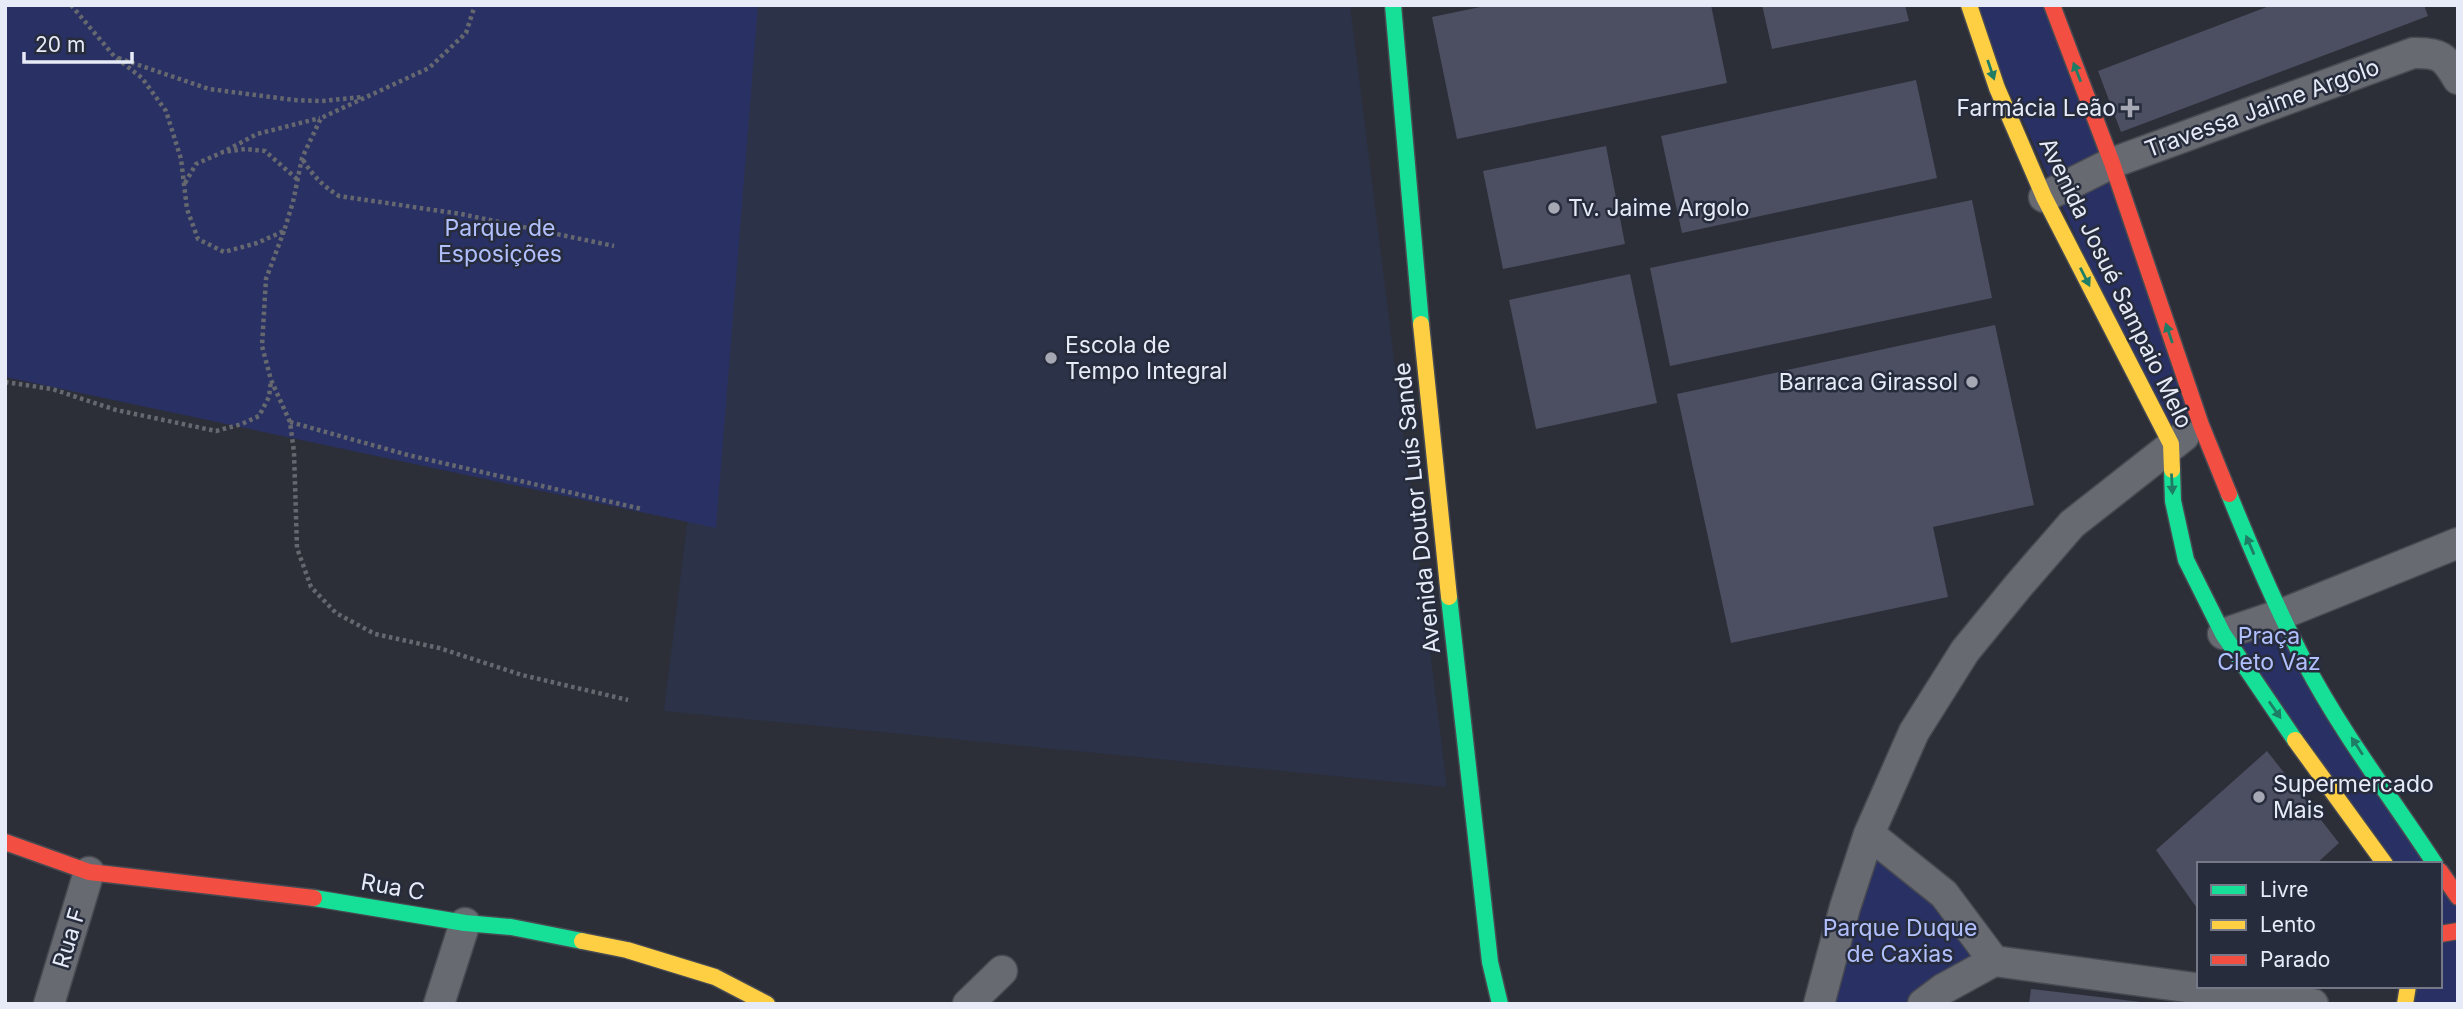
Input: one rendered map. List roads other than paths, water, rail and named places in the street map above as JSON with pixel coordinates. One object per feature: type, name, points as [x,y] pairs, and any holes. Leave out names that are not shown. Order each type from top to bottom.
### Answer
[{"type":"street","name":"Avenida Doutor Luís Sande","points":[[1393,5],[1412,234],[1459,701],[1490,962],[1500,1004]]},
{"type":"street","name":"Avenida Josué Sampaio Melo","points":[[1969,5],[1997,88],[2044,197],[2171,444],[2173,501],[2186,560],[2223,634],[2325,784],[2384,862]]},
{"type":"street","name":"Avenida Josué Sampaio Melo","points":[[2052,5],[2112,163],[2200,425],[2253,553],[2305,662],[2341,722],[2434,862]]},
{"type":"street","name":"Travessa Jaime Argolo","points":[[2044,197],[2112,163],[2413,53],[2429,52],[2440,56],[2448,62],[2458,79]]},
{"type":"street","points":[[1819,1004],[1842,917],[1869,834],[1914,732],[1965,651],[2072,524],[2171,444],[2200,425]]},
{"type":"street","points":[[2223,634],[2282,614],[2458,543]]},
{"type":"street","points":[[1869,834],[1944,894],[1994,961]]},
{"type":"street","name":"Rua C","points":[[5,842],[89,872],[327,898],[465,923],[511,927],[627,950],[715,976],[767,1004]]},
{"type":"street","name":"Rua F","points":[[49,1004],[89,872]]},
{"type":"street","points":[[2442,874],[2458,897]]},
{"type":"street","points":[[439,1004],[465,923]]},
{"type":"street","points":[[1923,1004],[1943,989],[1994,961],[2313,1004]]},
{"type":"street","points":[[968,1004],[1002,971]]},
{"type":"place","name":"Farmácia Leão","points":[[2130,108]]},
{"type":"place","name":"Tv. Jaime Argolo","points":[[1554,208]]},
{"type":"place","name":"Escola de Tempo Integral","points":[[1051,358]]},
{"type":"place","name":"Barraca Girassol","points":[[1972,382]]},
{"type":"place","name":"Supermercado Mais","points":[[2259,797]]},
{"type":"park label","name":"Parque de Esposições","points":[[500,241]]},
{"type":"park label","name":"Praça Cleto Vaz","points":[[2269,649]]},
{"type":"park label","name":"Parque Duque de Caxias","points":[[1900,941]]}]
